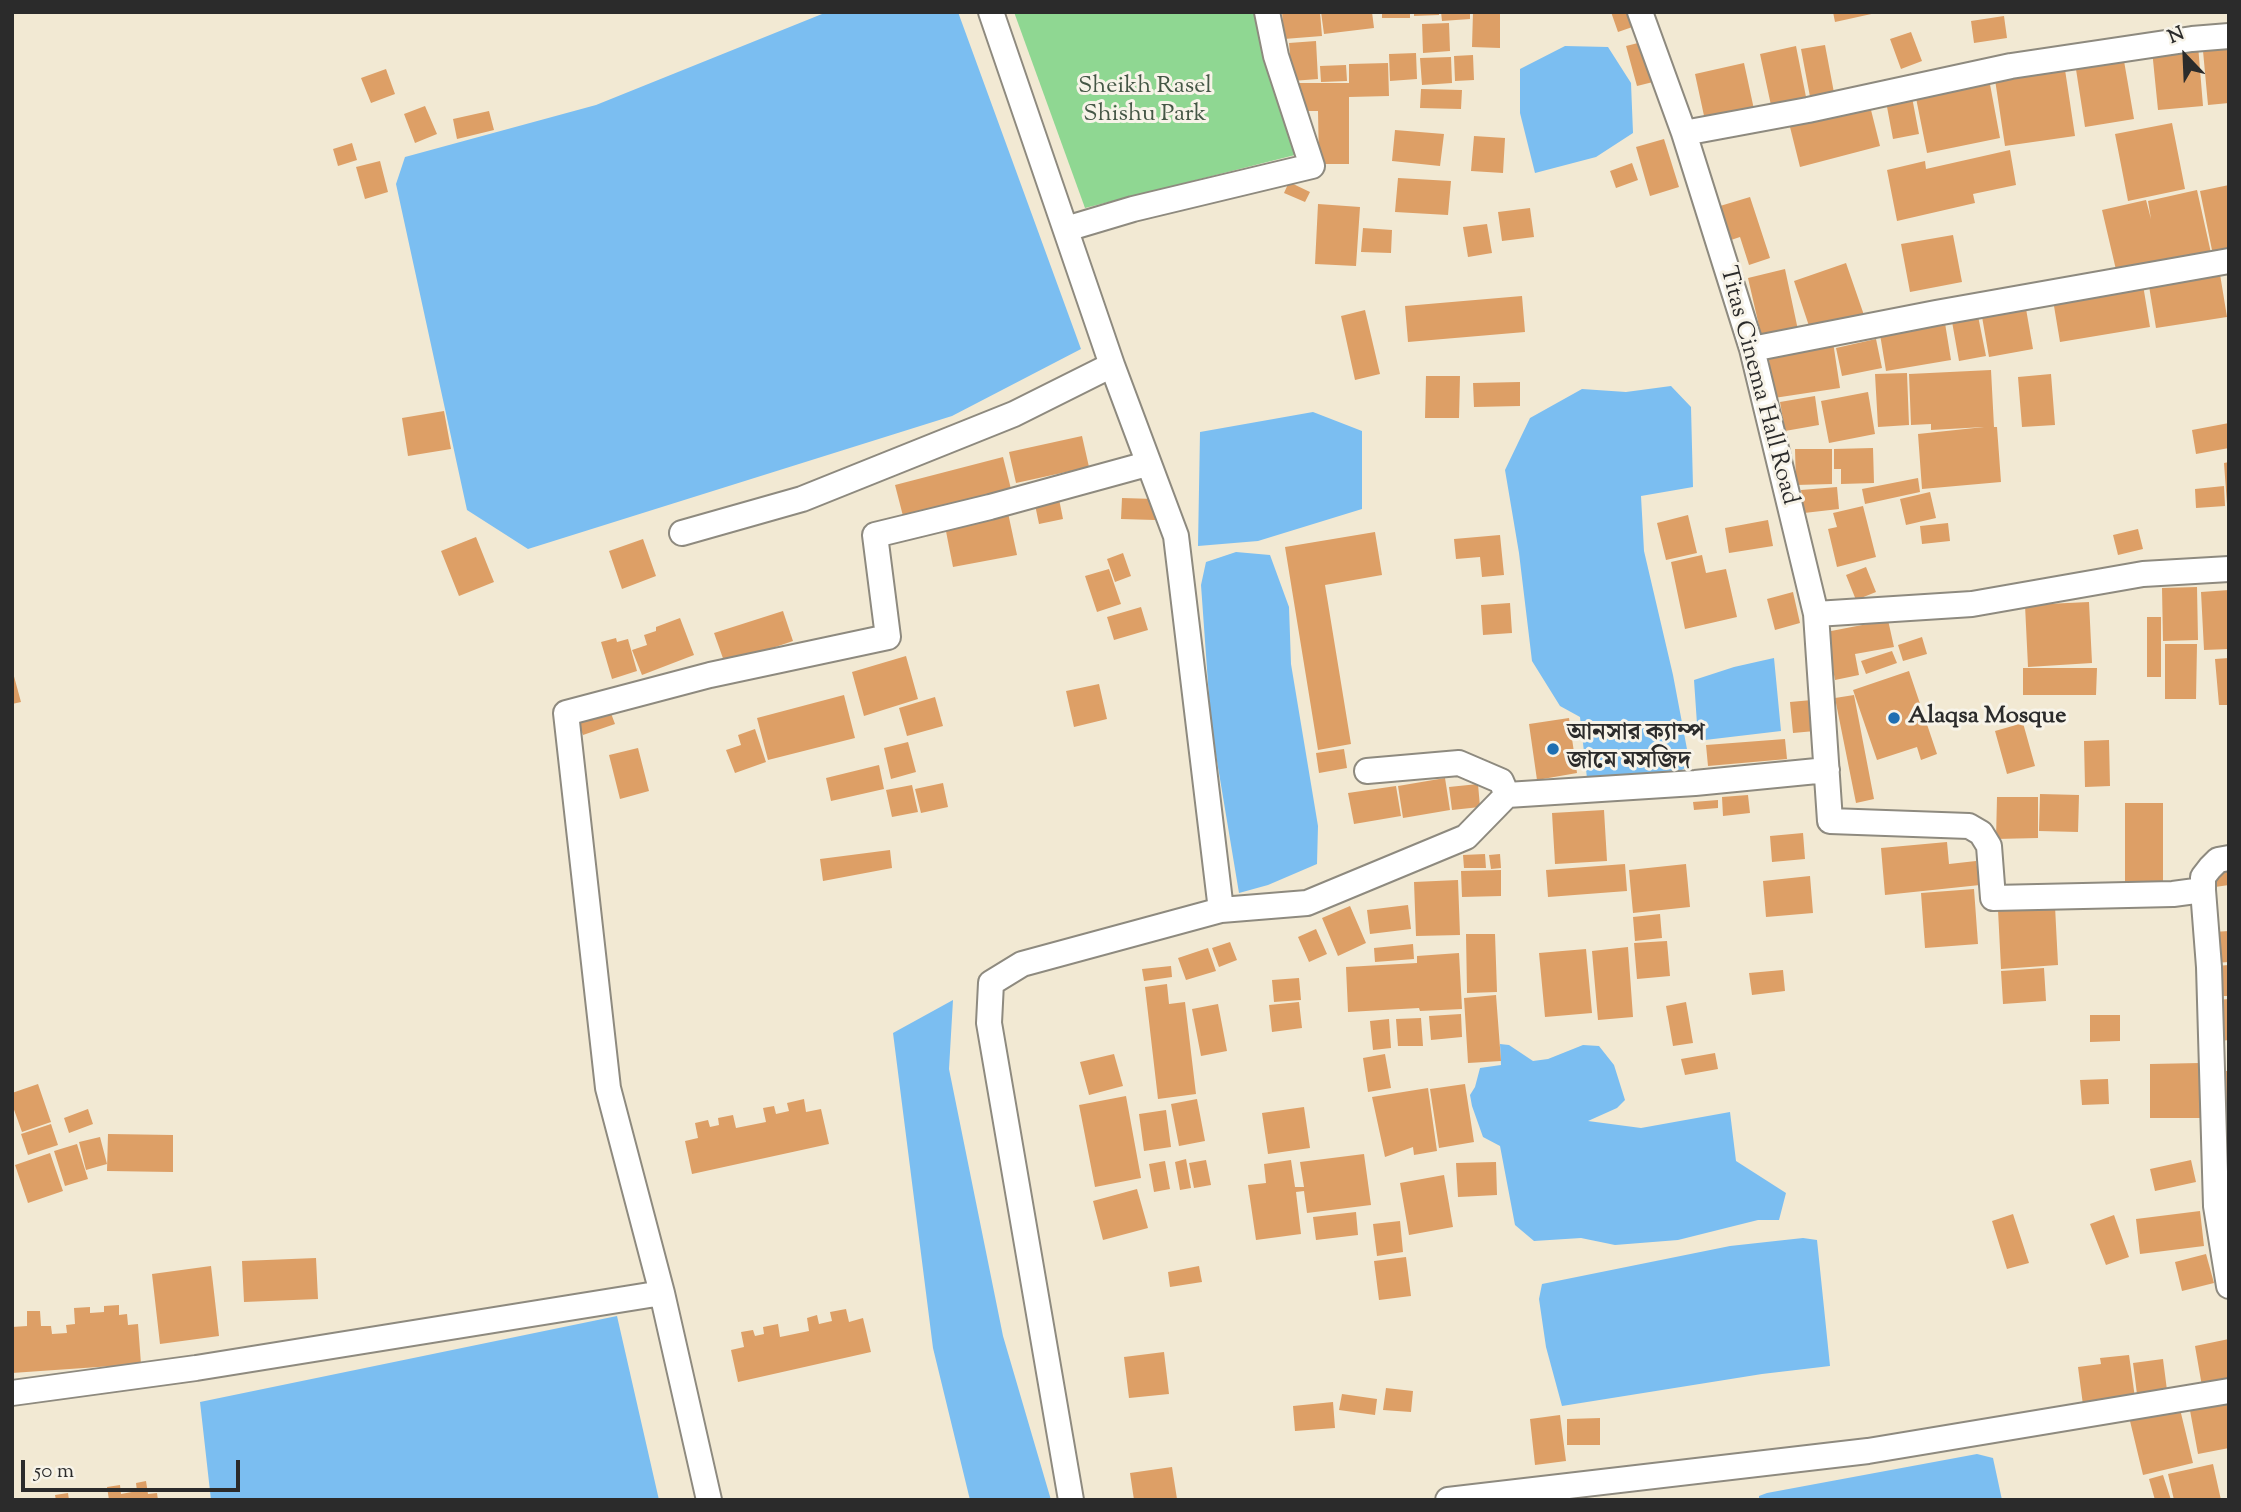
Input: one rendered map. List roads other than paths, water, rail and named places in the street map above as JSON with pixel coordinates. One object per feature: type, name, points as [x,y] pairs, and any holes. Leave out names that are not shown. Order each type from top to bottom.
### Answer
[{"type":"street","points":[[991,12],[1112,365],[1176,536],[1221,910]]},
{"type":"street","points":[[1066,229],[1133,209],[1312,166],[1276,56],[1267,12]]},
{"type":"street","name":"Titas Cinema Hall Road","points":[[1640,12],[1684,133],[1752,349],[1816,614],[1830,821],[1969,826],[1981,833],[1989,846],[1993,898],[2173,894],[2203,890]]},
{"type":"street","points":[[1684,133],[1808,110],[2011,66],[2192,38],[2229,36]]},
{"type":"street","points":[[1752,349],[2229,261]]},
{"type":"street","points":[[682,533],[802,499],[1014,414],[1112,365]]},
{"type":"street","points":[[709,1500],[662,1293],[608,1088],[566,713],[710,675],[888,637],[875,535],[990,508],[1147,464]]},
{"type":"street","points":[[1816,614],[1972,604],[2143,575],[2229,569]]},
{"type":"street","points":[[1367,771],[1459,763],[1501,781],[1507,795]]},
{"type":"street","points":[[1071,1500],[989,1023],[991,983],[1022,964],[1221,910],[1307,903],[1466,837],[1507,795],[1695,783],[1827,770]]},
{"type":"street","points":[[2229,858],[2218,860],[2203,877],[2209,967],[2216,1206],[2229,1286]]},
{"type":"street","points":[[12,1393],[210,1366],[662,1293]]},
{"type":"street","points":[[1448,1500],[1868,1451],[2229,1391]]},
{"type":"water","points":[[827,12],[958,12],[1081,349],[952,416],[528,549],[467,510],[396,184],[405,157],[596,105]]},
{"type":"water","points":[[1565,46],[1608,47],[1631,83],[1633,133],[1596,157],[1535,173],[1520,113],[1520,69]]},
{"type":"water","points":[[1671,386],[1691,407],[1693,487],[1641,496],[1644,551],[1673,675],[1690,765],[1677,773],[1587,778],[1580,717],[1560,706],[1532,661],[1519,553],[1505,470],[1530,418],[1582,389],[1626,392]]},
{"type":"water","points":[[1313,412],[1362,431],[1362,509],[1258,541],[1198,546],[1200,432]]},
{"type":"water","points":[[1236,552],[1270,555],[1289,607],[1291,664],[1318,826],[1317,864],[1268,885],[1239,893],[1211,725],[1201,585],[1206,562]]},
{"type":"water","points":[[1774,658],[1781,731],[1705,740],[1697,724],[1694,680]]},
{"type":"water","points":[[953,1000],[949,1069],[1003,1336],[1051,1500],[970,1500],[933,1348],[893,1033]]},
{"type":"water","points":[[1500,1044],[1509,1045],[1533,1061],[1548,1059],[1583,1045],[1599,1046],[1614,1065],[1625,1100],[1617,1108],[1588,1121],[1641,1128],[1730,1112],[1736,1161],[1786,1193],[1779,1220],[1758,1220],[1678,1240],[1615,1245],[1581,1238],[1534,1241],[1515,1225],[1500,1146],[1483,1137],[1470,1095],[1480,1068],[1501,1065]]},
{"type":"water","points":[[1803,1238],[1817,1240],[1830,1366],[1762,1374],[1562,1406],[1546,1347],[1539,1299],[1542,1284],[1730,1246]]},
{"type":"water","points":[[617,1316],[659,1500],[211,1500],[200,1402]]},
{"type":"water","points":[[1977,1454],[1993,1458],[2002,1500],[1759,1500],[1759,1496],[1767,1493]]},
{"type":"place","name":"Alaqsa Mosque","points":[[1894,718]]},
{"type":"place","name":"আনসার ক্যাম্প জামে মসজিদ","points":[[1553,749]]},
{"type":"park label","name":"Sheikh Rasel Shishu Park","points":[[1145,102]]}]
